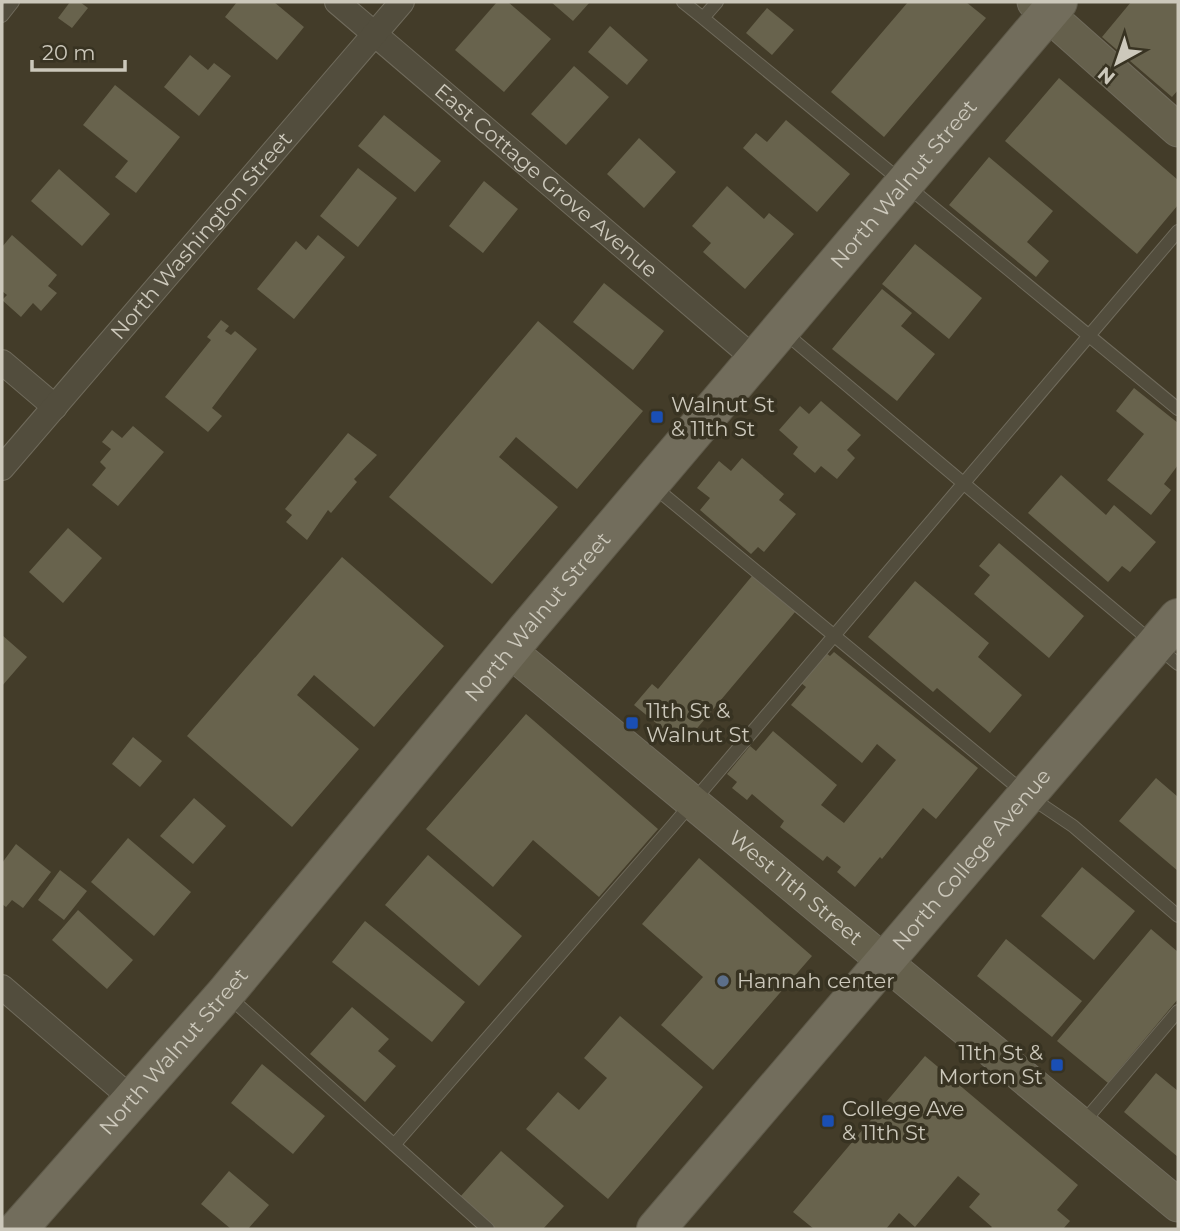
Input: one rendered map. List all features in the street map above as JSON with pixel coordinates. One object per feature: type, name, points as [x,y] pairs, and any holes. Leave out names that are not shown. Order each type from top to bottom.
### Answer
[{"type":"main road","name":"North Walnut Street","points":[[18,1229],[225,993],[905,183],[1046,6]]},
{"type":"main road","name":"North College Avenue","points":[[656,1229],[1027,795],[1171,642]]},
{"type":"street","name":"East Cottage Grove Avenue","points":[[337,2],[756,360]]},
{"type":"street","name":"North Washington Street","points":[[2,468],[402,2]]},
{"type":"street","points":[[1046,6],[1178,130]]},
{"type":"street","points":[[2,362],[55,407]]},
{"type":"street","name":"West 11th Street","points":[[510,651],[1178,1205]]},
{"type":"street","points":[[2,987],[132,1099]]},
{"type":"lane","points":[[2,16],[13,2]]},
{"type":"lane","points":[[682,2],[1178,409]]},
{"type":"lane","points":[[703,19],[717,2]]},
{"type":"lane","points":[[394,1145],[691,802],[1178,231]]},
{"type":"lane","points":[[781,330],[963,483],[1171,642]]},
{"type":"lane","points":[[650,484],[1027,795],[1073,826],[1178,916]]},
{"type":"lane","points":[[225,993],[488,1229]]},
{"type":"lane","points":[[1081,1125],[1178,1011]]},
{"type":"building","points":[[70,2],[80,2],[88,8],[72,28],[58,18]]},
{"type":"building","points":[[237,2],[274,2],[304,27],[277,60],[225,17]]},
{"type":"building","points":[[497,2],[508,2],[551,39],[504,92],[455,50]]},
{"type":"building","points":[[551,2],[590,2],[573,21]]},
{"type":"building","points":[[908,2],[966,2],[986,18],[884,137],[831,92]]},
{"type":"building","points":[[1131,2],[1175,2],[1178,5],[1178,90],[1172,97],[1102,37]]},
{"type":"building","points":[[767,8],[794,30],[772,55],[746,33]]},
{"type":"building","points":[[610,26],[648,60],[627,85],[588,52]]},
{"type":"building","points":[[190,55],[208,70],[214,63],[231,76],[199,116],[164,87]]},
{"type":"building","points":[[574,66],[609,97],[566,145],[531,114]]},
{"type":"building","points":[[1059,78],[1178,180],[1178,205],[1137,254],[1005,141]]},
{"type":"building","points":[[115,85],[180,137],[136,193],[115,177],[128,161],[83,125]]},
{"type":"building","points":[[384,115],[441,161],[415,192],[358,146]]},
{"type":"building","points":[[786,120],[850,174],[817,212],[743,148],[756,133],[767,142]]},
{"type":"building","points":[[639,138],[676,172],[644,208],[607,174]]},
{"type":"building","points":[[989,157],[1053,211],[1027,242],[1049,261],[1036,277],[949,205]]},
{"type":"building","points":[[358,168],[397,198],[358,247],[320,216]]},
{"type":"building","points":[[59,169],[110,214],[82,246],[31,201]]},
{"type":"building","points":[[484,181],[518,209],[483,253],[449,226]]},
{"type":"building","points":[[727,186],[764,219],[769,213],[794,234],[745,289],[703,252],[711,243],[692,226]]},
{"type":"building","points":[[12,235],[57,275],[48,286],[57,293],[41,311],[33,303],[21,317],[2,300],[7,295],[2,291],[2,247]]},
{"type":"building","points":[[318,235],[345,257],[294,319],[257,289],[296,241],[306,250]]},
{"type":"building","points":[[915,244],[982,298],[949,339],[882,284]]},
{"type":"building","points":[[604,283],[664,331],[633,370],[573,322]]},
{"type":"building","points":[[882,289],[912,313],[901,326],[935,354],[897,401],[832,349]]},
{"type":"building","points":[[221,320],[229,326],[225,331],[231,335],[235,331],[257,349],[212,408],[222,416],[208,432],[165,397],[211,340],[207,337]]},
{"type":"building","points":[[538,321],[643,411],[577,489],[516,437],[499,457],[558,507],[492,584],[389,497]]},
{"type":"building","points":[[1134,388],[1178,423],[1178,465],[1164,484],[1171,490],[1151,515],[1107,480],[1144,434],[1116,411]]},
{"type":"building","points":[[821,401],[861,435],[847,450],[855,458],[837,479],[821,466],[815,473],[793,454],[798,447],[779,430],[800,406],[809,414]]},
{"type":"building","points":[[133,426],[164,452],[118,506],[92,485],[106,468],[100,462],[111,449],[102,442],[112,430],[122,438]]},
{"type":"building","points":[[348,433],[377,455],[354,479],[357,482],[331,513],[328,510],[307,540],[286,522],[292,515],[285,509]]},
{"type":"building","points":[[742,458],[784,494],[779,500],[796,514],[764,552],[758,547],[751,554],[700,510],[710,498],[697,488],[719,461],[731,471]]},
{"type":"building","points":[[1061,475],[1106,515],[1114,505],[1156,542],[1130,572],[1122,566],[1108,582],[1028,513]]},
{"type":"building","points":[[68,528],[102,558],[63,603],[29,572]]},
{"type":"building","points":[[999,543],[1084,616],[1049,658],[974,594],[990,575],[979,566]]},
{"type":"building","points":[[342,557],[444,646],[374,727],[314,675],[297,695],[359,749],[292,827],[187,736]]},
{"type":"building","points":[[752,576],[795,612],[683,745],[634,705],[652,684],[658,689]]},
{"type":"building","points":[[915,581],[989,643],[978,657],[1022,695],[990,733],[937,688],[933,692],[868,637]]},
{"type":"building","points":[[2,635],[27,657],[2,686]]},
{"type":"building","points":[[834,652],[978,768],[936,819],[923,808],[882,859],[880,857],[855,887],[837,872],[841,867],[827,856],[823,861],[780,827],[784,821],[752,794],[747,800],[732,788],[737,782],[727,774],[750,746],[756,751],[773,731],[837,785],[821,805],[844,823],[896,760],[877,744],[862,763],[791,705],[806,687],[801,683],[826,653],[830,656]]},
{"type":"building","points":[[526,714],[658,829],[599,897],[533,840],[493,887],[426,829]]},
{"type":"building","points":[[133,737],[162,761],[140,787],[112,764]]},
{"type":"building","points":[[1156,778],[1178,797],[1178,871],[1119,821]]},
{"type":"building","points":[[194,798],[226,826],[193,864],[160,836]]},
{"type":"building","points":[[128,838],[191,892],[154,936],[91,882]]},
{"type":"building","points":[[16,844],[51,872],[23,908],[12,900],[6,907],[2,904],[2,863]]},
{"type":"building","points":[[428,855],[522,936],[479,986],[385,905]]},
{"type":"building","points":[[699,858],[812,956],[713,1070],[661,1025],[703,977],[642,924]]},
{"type":"building","points":[[1082,867],[1135,911],[1094,960],[1041,916]]},
{"type":"building","points":[[60,870],[87,891],[64,920],[38,900]]},
{"type":"building","points":[[78,910],[133,960],[107,989],[52,940]]},
{"type":"building","points":[[365,921],[465,1002],[432,1042],[332,962]]},
{"type":"building","points":[[1151,929],[1178,952],[1178,999],[1108,1083],[1057,1041]]},
{"type":"building","points":[[1006,939],[1082,1001],[1052,1037],[977,976]]},
{"type":"building","points":[[352,1007],[389,1039],[378,1051],[396,1066],[365,1102],[310,1054]]},
{"type":"building","points":[[620,1016],[703,1087],[608,1199],[526,1129],[558,1092],[579,1110],[607,1078],[584,1058]]},
{"type":"building","points":[[925,1056],[1078,1185],[1057,1210],[1070,1221],[1063,1229],[990,1229],[992,1227],[969,1207],[980,1194],[958,1176],[915,1227],[899,1213],[886,1229],[814,1229],[793,1212]]},
{"type":"building","points":[[262,1064],[325,1116],[293,1154],[231,1103]]},
{"type":"building","points":[[1156,1073],[1178,1091],[1178,1157],[1124,1112]]},
{"type":"building","points":[[501,1151],[564,1206],[543,1229],[496,1229],[460,1197]]},
{"type":"building","points":[[229,1171],[269,1205],[248,1229],[231,1229],[201,1204]]},
{"type":"place","name":"Walnut St & 11th St","points":[[657,417]]},
{"type":"place","name":"11th St & Walnut St","points":[[632,723]]},
{"type":"place","name":"Hannah center","points":[[723,981]]},
{"type":"place","name":"11th St & Morton St","points":[[1057,1065]]},
{"type":"place","name":"College Ave & 11th St","points":[[828,1121]]}]
